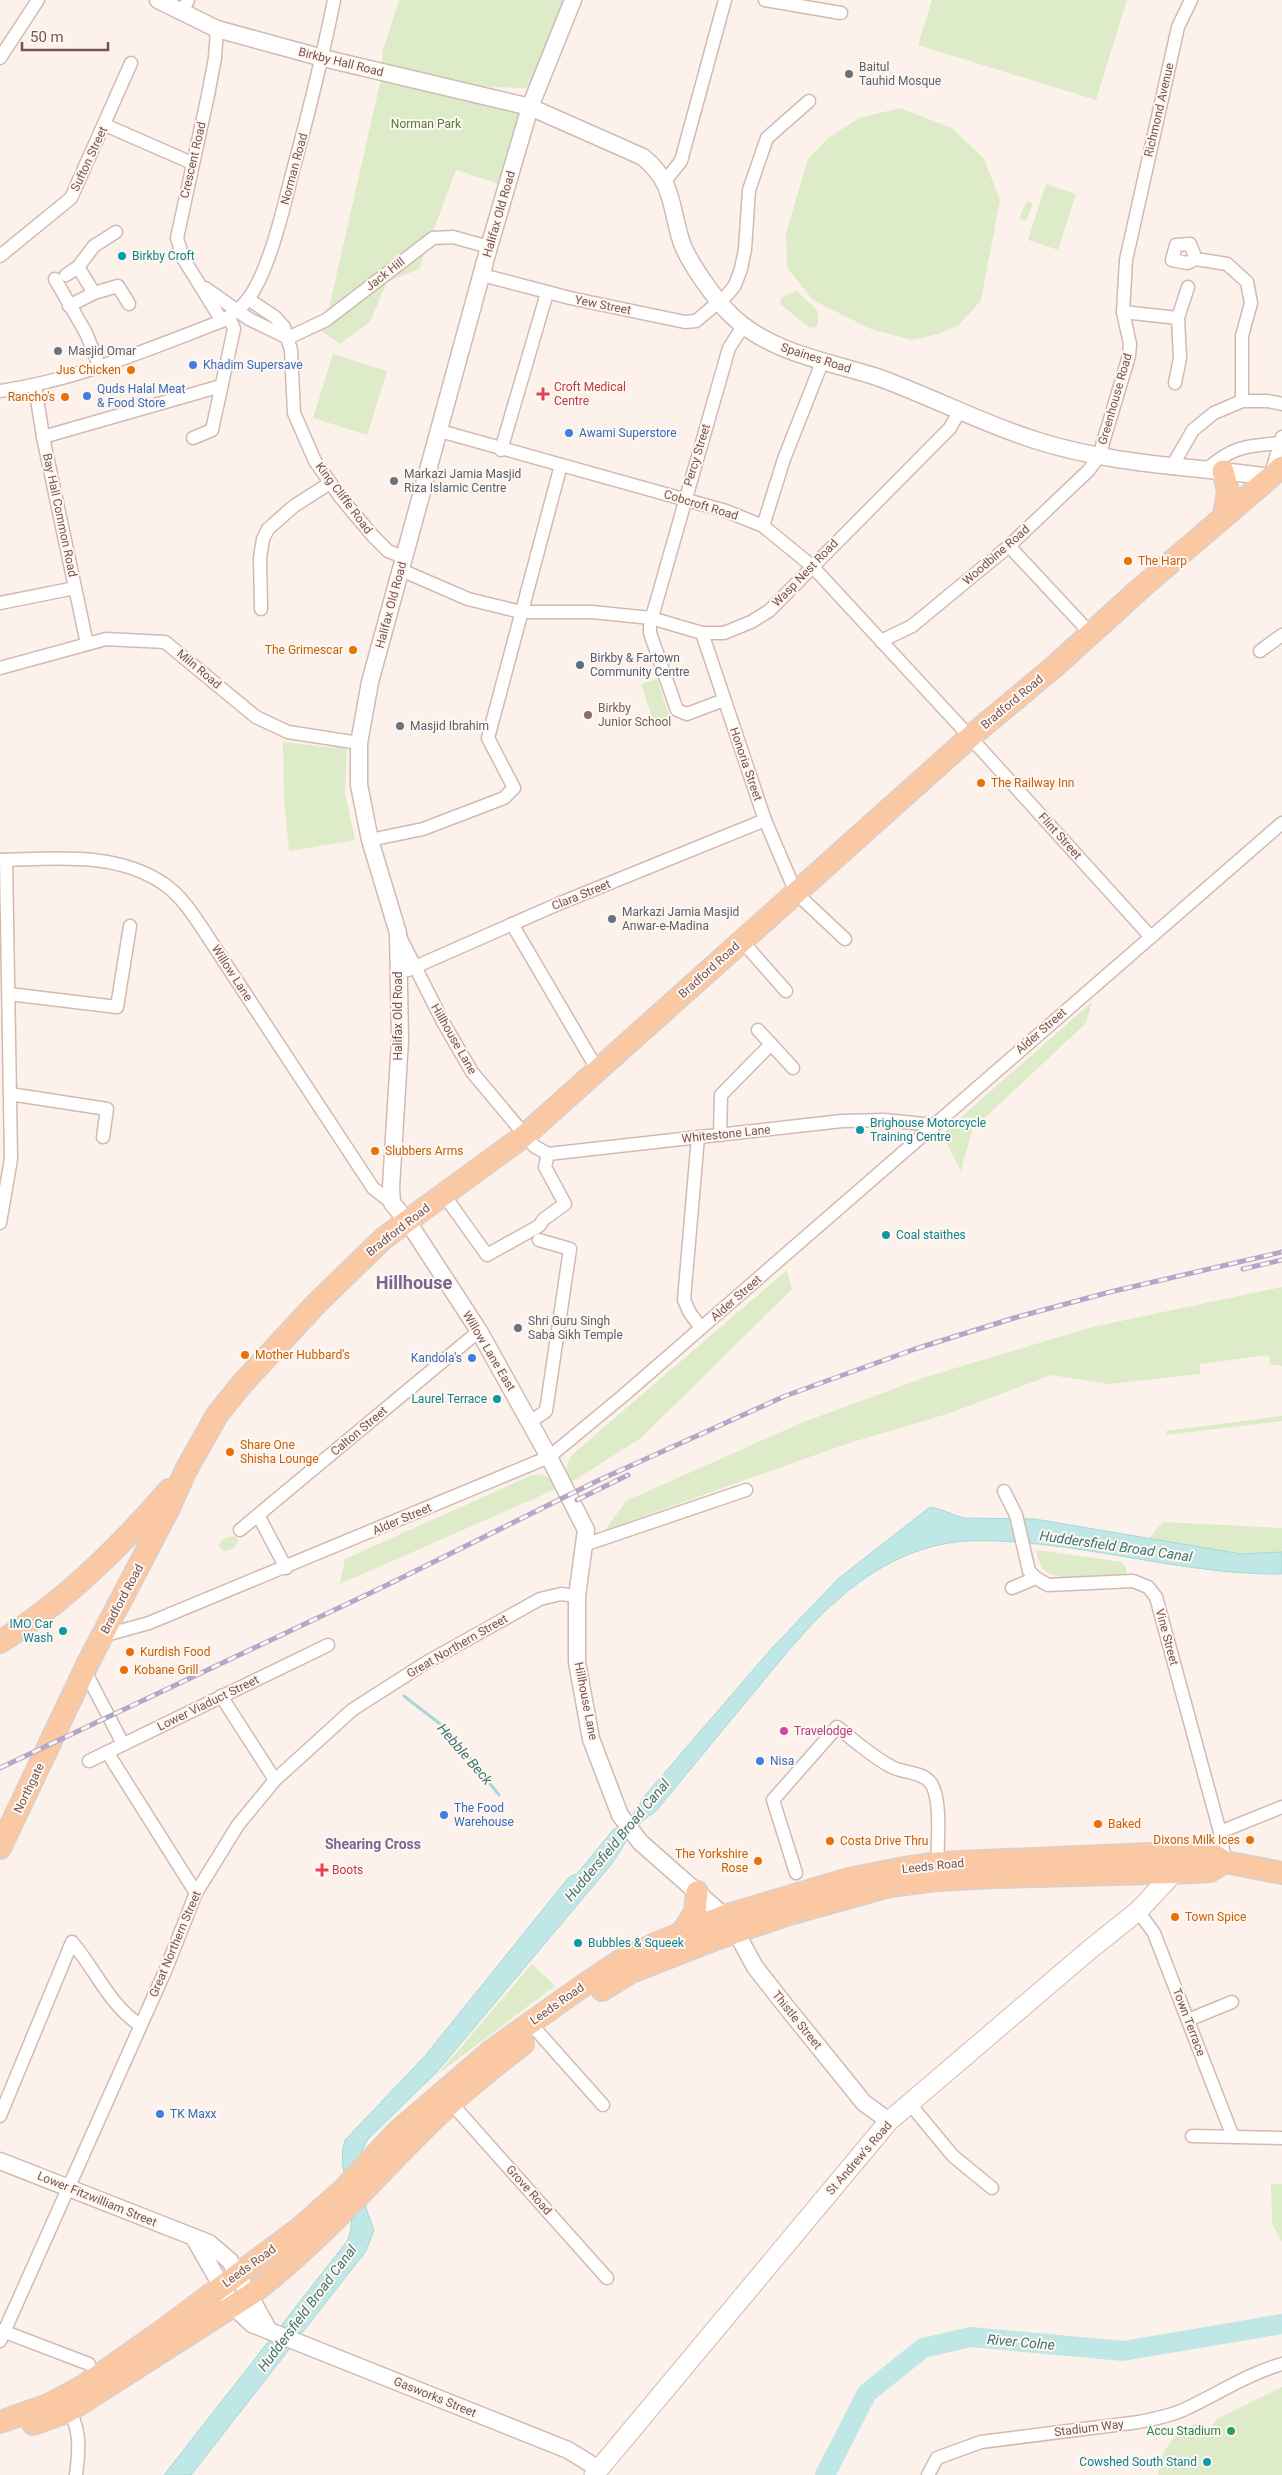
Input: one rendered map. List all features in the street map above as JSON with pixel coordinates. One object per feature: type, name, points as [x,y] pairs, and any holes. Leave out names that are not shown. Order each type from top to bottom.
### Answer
[{"type":"main road","name":"Bradford Road","points":[[58,1728],[85,1670],[168,1510],[186,1470],[217,1415],[241,1385],[361,1259],[384,1238],[524,1136],[970,737],[1055,666],[1224,516],[1280,461]]},
{"type":"main road","points":[[1215,470],[1228,490],[1224,516]]},
{"type":"main road","name":"Bradford Road","points":[[0,1642],[52,1606],[88,1574],[147,1515],[186,1470]]},
{"type":"main road","name":"Northgate","points":[[0,1846],[58,1728]]},
{"type":"main road","name":"Leeds Road","points":[[0,2436],[63,2405],[241,2301],[284,2268],[346,2198],[471,2067],[631,1972],[778,1900],[849,1879],[936,1872],[1171,1863],[1212,1854],[1225,1862],[1282,1873]]},
{"type":"main road","name":"St Andrew's Road","points":[[600,2473],[889,2121],[1088,1951],[1138,1911],[1169,1878],[1171,1863]]},
{"type":"main road","name":"Leeds Road","points":[[400,2142],[451,2102],[534,2028],[620,1962],[682,1933],[730,1924],[849,1896],[936,1872]]},
{"type":"main road","points":[[682,1933],[695,1912],[698,1892]]},
{"type":"main road","name":"Leeds Road","points":[[0,2422],[63,2405],[82,2387],[278,2246],[326,2205],[346,2198]]},
{"type":"street","points":[[0,58],[38,0]]},
{"type":"street","name":"Birkby Hall Road","points":[[158,0],[185,6],[217,29],[323,58],[530,108]]},
{"type":"street","name":"Norman Road","points":[[229,316],[248,299],[258,283],[280,223],[323,58],[334,0]]},
{"type":"street","name":"Halifax Old Road","points":[[392,1203],[391,1187],[400,1040],[398,933],[371,844],[358,782],[359,743],[370,682],[402,563],[416,520],[489,247],[530,108],[573,0]]},
{"type":"street","points":[[665,181],[680,160],[725,0]]},
{"type":"street","points":[[765,0],[841,13]]},
{"type":"street","name":"Richmond Avenue","points":[[1134,222],[1178,27],[1192,0]]},
{"type":"street","name":"Crescent Road","points":[[217,29],[215,58],[208,95],[177,238],[183,258],[201,285],[229,316]]},
{"type":"street","name":"Sufton Street","points":[[0,256],[71,198],[131,63]]},
{"type":"street","name":"Yew Street","points":[[482,275],[547,292],[684,322],[696,320],[719,302],[735,285],[741,269],[749,190],[767,138],[809,101]]},
{"type":"street","name":"Spaines Road","points":[[530,108],[643,157],[657,169],[665,181],[671,197],[680,239],[698,272],[719,302],[744,325],[782,348],[878,378],[1035,440],[1099,456],[1171,468],[1215,470],[1280,461]]},
{"type":"street","points":[[104,125],[192,163]]},
{"type":"street","name":"Greenhouse Road","points":[[1099,456],[1129,356],[1130,344],[1123,312],[1126,260],[1134,222]]},
{"type":"street","points":[[100,368],[86,333],[69,306],[60,277],[81,262],[94,246],[116,232]]},
{"type":"street","name":"Jack Hill","points":[[288,338],[326,320],[433,238],[453,237],[489,247]]},
{"type":"street","points":[[1196,259],[1226,264],[1247,282],[1251,303],[1242,336],[1242,401]]},
{"type":"street","points":[[81,262],[94,293]]},
{"type":"street","name":"Crescent Road","points":[[201,285],[229,316]]},
{"type":"street","points":[[69,306],[94,293],[118,286],[129,304]]},
{"type":"street","points":[[1175,383],[1180,358],[1178,318],[1188,287]]},
{"type":"street","points":[[501,450],[547,292]]},
{"type":"street","name":"King Cliffe Road","points":[[248,299],[275,317],[284,327],[292,356],[294,413],[315,461],[330,483],[373,536],[402,563]]},
{"type":"street","points":[[1123,312],[1178,318]]},
{"type":"street","points":[[0,391],[35,386],[100,368],[229,316],[288,338]]},
{"type":"street","points":[[193,438],[212,430],[220,386],[234,329],[229,316]]},
{"type":"street","name":"Percy Street","points":[[650,618],[683,499],[729,348],[744,325]]},
{"type":"street","points":[[763,526],[784,458],[823,360]]},
{"type":"street","name":"Bay Hall Common Road","points":[[35,386],[43,437],[87,644]]},
{"type":"street","points":[[43,437],[220,386]]},
{"type":"street","points":[[1171,468],[1193,430],[1214,413],[1242,401],[1268,401],[1282,404]]},
{"type":"street","name":"Wasp Nest Road","points":[[402,563],[468,600],[520,612],[592,612],[650,618],[702,634],[724,633],[751,622],[769,610],[950,428],[960,410]]},
{"type":"street","name":"Cobcroft Road","points":[[440,431],[501,450],[726,511],[763,526],[812,566],[970,737]]},
{"type":"street","points":[[1215,470],[1226,453],[1249,446],[1280,461]]},
{"type":"street","name":"Woodbine Road","points":[[881,641],[912,626],[1009,546],[1089,470],[1099,456]]},
{"type":"street","points":[[371,844],[423,829],[504,798],[514,788],[488,738],[520,612],[561,465]]},
{"type":"street","points":[[260,608],[260,558],[263,539],[268,529],[294,506],[330,483]]},
{"type":"street","points":[[1009,546],[1088,636]]},
{"type":"street","points":[[0,603],[75,588]]},
{"type":"street","points":[[650,618],[650,633],[677,710],[687,714],[724,700]]},
{"type":"street","name":"Honoria Street","points":[[702,634],[765,820],[796,893]]},
{"type":"street","points":[[1260,651],[1282,636]]},
{"type":"street","name":"Miln Road","points":[[0,668],[106,639],[166,642],[256,717],[288,732],[359,743]]},
{"type":"street","name":"Flint Street","points":[[970,737],[1150,936]]},
{"type":"street","name":"Clara Street","points":[[399,974],[512,924],[765,820]]},
{"type":"street","name":"Alder Street","points":[[106,1630],[113,1633],[149,1623],[286,1568],[549,1457],[701,1328],[1282,823]]},
{"type":"street","points":[[0,1223],[11,1159],[9,994],[3,860]]},
{"type":"street","name":"Willow Lane","points":[[3,860],[103,860],[138,869],[165,885],[187,907],[208,937],[373,1188],[392,1203]]},
{"type":"street","points":[[796,893],[845,939]]},
{"type":"street","points":[[512,924],[597,1069]]},
{"type":"street","points":[[9,994],[117,1007],[130,926]]},
{"type":"street","name":"Hillhouse Lane","points":[[398,933],[472,1072],[524,1136]]},
{"type":"street","points":[[742,941],[786,991]]},
{"type":"street","points":[[758,1030],[793,1068]]},
{"type":"street","points":[[720,1135],[720,1095],[771,1044]]},
{"type":"street","points":[[10,1094],[107,1109],[103,1137]]},
{"type":"street","name":"Whitestone Lane","points":[[548,1154],[842,1121],[884,1120],[934,1125]]},
{"type":"street","points":[[444,1195],[487,1255],[539,1226],[544,1219],[565,1204],[545,1167],[548,1154],[534,1146],[524,1136]]},
{"type":"street","points":[[698,1137],[684,1300],[690,1313],[701,1328]]},
{"type":"street","points":[[392,1203],[408,1222]]},
{"type":"street","name":"Willow Lane East","points":[[408,1222],[478,1331],[549,1457]]},
{"type":"street","points":[[530,1422],[546,1411],[570,1249],[539,1240]]},
{"type":"street","name":"Calton Street","points":[[240,1530],[478,1331]]},
{"type":"street","name":"Hillhouse Lane","points":[[549,1457],[586,1530],[577,1596],[578,1662],[591,1739],[620,1815],[640,1842],[698,1892],[730,1924]]},
{"type":"street","points":[[584,1545],[746,1490]]},
{"type":"street","points":[[1004,1491],[1016,1515],[1029,1570],[1036,1578],[1012,1588]]},
{"type":"street","points":[[258,1515],[286,1568]]},
{"type":"street","name":"Vine Street","points":[[1036,1578],[1048,1585],[1134,1581],[1148,1587],[1156,1597],[1220,1832],[1225,1862]]},
{"type":"street","name":"Great Northern Street","points":[[1,2334],[166,1969],[196,1893],[238,1825],[275,1780],[352,1710],[427,1662],[540,1599],[561,1594],[577,1596]]},
{"type":"street","name":"Lower Viaduct Street","points":[[89,1761],[328,1645]]},
{"type":"street","points":[[85,1670],[123,1744]]},
{"type":"street","points":[[221,1696],[275,1780]]},
{"type":"street","points":[[818,1888],[796,1873],[773,1800],[837,1727],[890,1766],[904,1772],[917,1774],[930,1781],[935,1794],[938,1816],[936,1872]]},
{"type":"street","points":[[107,1752],[196,1893]]},
{"type":"street","points":[[1220,1832],[1282,1807]]},
{"type":"street","points":[[778,1900],[796,1873]]},
{"type":"street","name":"Town Terrace","points":[[1138,1911],[1154,1933],[1233,2137]]},
{"type":"street","name":"Thistle Street","points":[[730,1924],[755,1967],[864,2103],[869,2111],[874,2129],[870,2144]]},
{"type":"street","points":[[0,2116],[72,1942],[87,1959],[125,2015],[140,2025]]},
{"type":"street","points":[[1188,2020],[1232,2002]]},
{"type":"street","points":[[534,2028],[603,2105]]},
{"type":"street","name":"Grove Road","points":[[451,2102],[607,2278]]},
{"type":"street","name":"Thistle Street","points":[[864,2103],[889,2121]]},
{"type":"street","points":[[910,2104],[953,2156],[992,2188]]},
{"type":"street","points":[[1192,2136],[1282,2138]]},
{"type":"street","name":"Lower Fitzwilliam Street","points":[[0,2161],[194,2238],[230,2280],[241,2301]]},
{"type":"street","name":"Gasworks Street","points":[[241,2301],[268,2329],[306,2347],[559,2447],[600,2473]]},
{"type":"street","points":[[1,2334],[88,2364]]},
{"type":"street","name":"Stadium Way","points":[[928,2475],[937,2458],[981,2442],[1139,2422],[1157,2418],[1181,2411],[1243,2380],[1282,2364]]},
{"type":"street","points":[[63,2405],[78,2433],[80,2449],[76,2475]]},
{"type":"green space","name":"Norman Park","points":[[399,0],[564,0],[544,57],[528,88],[482,87],[478,104],[521,113],[499,184],[456,170],[419,269],[387,282],[370,322],[340,344],[320,330],[329,308],[380,83],[383,50]]},
{"type":"green space","points":[[932,0],[1127,0],[1096,100],[918,45]]},
{"type":"green space","points":[[900,108],[952,128],[984,159],[1000,200],[981,300],[959,325],[938,334],[911,340],[871,329],[813,300],[787,267],[786,233],[808,159],[828,138],[859,118]]},
{"type":"green space","points":[[1046,184],[1076,194],[1058,250],[1028,240]]},
{"type":"green space","points":[[1027,201],[1033,203],[1026,221],[1019,218]]},
{"type":"green space","points":[[797,290],[816,309],[818,313],[817,326],[810,328],[780,304],[781,298]]},
{"type":"green space","points":[[333,354],[387,371],[367,435],[313,418]]},
{"type":"green space","points":[[657,679],[671,721],[655,726],[641,684]]},
{"type":"green space","points":[[283,742],[347,749],[345,793],[355,840],[289,851],[284,799]]},
{"type":"green space","points":[[1092,1002],[1086,1023],[972,1130],[961,1171],[942,1134]]},
{"type":"green space","points":[[787,1270],[792,1289],[641,1438],[570,1483],[567,1468],[568,1461],[573,1454]]},
{"type":"green space","points":[[1282,1287],[1282,1366],[1270,1364],[1269,1355],[1200,1364],[1200,1374],[1109,1384],[1051,1375],[950,1413],[846,1444],[605,1530],[626,1501],[801,1423],[926,1377],[1092,1327]]},
{"type":"green space","points":[[1282,1416],[1282,1421],[1166,1435],[1166,1431]]},
{"type":"green space","points":[[541,1474],[549,1478],[556,1489],[340,1584],[345,1559],[530,1476]]},
{"type":"green space","points":[[1163,1522],[1282,1528],[1282,1552],[1241,1554],[1148,1539]]},
{"type":"green space","points":[[236,1536],[239,1541],[232,1549],[224,1551],[219,1546],[225,1538]]},
{"type":"green space","points":[[1036,1550],[1122,1562],[1126,1568],[1126,1575],[1072,1578],[1052,1575],[1041,1566]]},
{"type":"green space","points":[[532,1964],[555,1986],[438,2074]]},
{"type":"green space","points":[[1271,2184],[1282,2184],[1282,2242],[1272,2224]]},
{"type":"green space","name":"Accu Stadium","points":[[1282,2387],[1282,2475],[1158,2475],[1166,2449],[1176,2436],[1183,2431],[1200,2422],[1209,2428],[1217,2419]]},
{"type":"water","name":"Huddersfield Broad Canal","points":[[930,1507],[964,1518],[1035,1519],[1241,1554],[1282,1552],[1282,1574],[1193,1568],[1047,1545],[971,1541],[949,1543],[917,1551],[888,1564],[861,1581],[836,1601],[792,1647],[655,1812],[640,1823],[610,1866],[436,2073],[368,2139],[362,2151],[366,2208],[374,2230],[366,2251],[191,2475],[164,2475],[348,2240],[351,2214],[343,2164],[345,2140],[425,2056],[569,1877],[577,1874],[613,1830],[630,1817],[642,1799],[772,1648],[839,1578]]},
{"type":"waterway","name":"Hebble Beck","points":[[404,1696],[448,1730],[499,1795]]},
{"type":"waterway","name":"River Colne","points":[[825,2475],[867,2393],[923,2348],[971,2337],[1123,2351],[1282,2324]]},
{"type":"railway","points":[[0,1768],[385,1586],[597,1481],[785,1396],[915,1349],[1014,1318],[1110,1292],[1282,1252]]},
{"type":"railway","points":[[1243,1269],[1282,1260]]},
{"type":"railway","points":[[577,1500],[628,1475]]},
{"type":"place","name":"Baitul Tauhid Mosque","points":[[849,74]]},
{"type":"place","name":"Birkby Croft","points":[[122,256]]},
{"type":"place","name":"Masjid Omar","points":[[58,351]]},
{"type":"place","name":"Khadim Supersave","points":[[193,365]]},
{"type":"place","name":"Jus Chicken","points":[[131,370]]},
{"type":"place","name":"Croft Medical Centre","points":[[543,394]]},
{"type":"place","name":"Quds Halal Meat & Food Store","points":[[87,396]]},
{"type":"place","name":"Rancho's","points":[[65,397]]},
{"type":"place","name":"Awami Superstore","points":[[569,433]]},
{"type":"place","name":"Markazi Jamia Masjid Riza Islamic Centre","points":[[394,481]]},
{"type":"place","name":"The Harp","points":[[1128,561]]},
{"type":"place","name":"The Grimescar","points":[[353,650]]},
{"type":"place","name":"Birkby & Fartown Community Centre","points":[[580,665]]},
{"type":"place","name":"Birkby Junior School","points":[[588,715]]},
{"type":"place","name":"Masjid Ibrahim","points":[[400,726]]},
{"type":"place","name":"The Railway Inn","points":[[981,783]]},
{"type":"place","name":"Markazi Jamia Masjid Anwar-e-Madina","points":[[612,919]]},
{"type":"place","name":"Brighouse Motorcycle Training Centre","points":[[860,1130]]},
{"type":"place","name":"Slubbers Arms","points":[[375,1151]]},
{"type":"place","name":"Coal staithes","points":[[886,1235]]},
{"type":"place","name":"Shri Guru Singh Saba Sikh Temple","points":[[518,1328]]},
{"type":"place","name":"Mother Hubbard's","points":[[245,1355]]},
{"type":"place","name":"Kandola's","points":[[472,1358]]},
{"type":"place","name":"Laurel Terrace","points":[[497,1399]]},
{"type":"place","name":"Share One Shisha Lounge","points":[[230,1452]]},
{"type":"place","name":"IMO Car Wash","points":[[63,1631]]},
{"type":"place","name":"Kurdish Food","points":[[130,1652]]},
{"type":"place","name":"Kobane Grill","points":[[124,1670]]},
{"type":"place","name":"Travelodge","points":[[784,1731]]},
{"type":"place","name":"Nisa","points":[[760,1761]]},
{"type":"place","name":"The Food Warehouse","points":[[444,1815]]},
{"type":"place","name":"Baked","points":[[1098,1824]]},
{"type":"place","name":"Dixons Milk Ices","points":[[1250,1840]]},
{"type":"place","name":"Costa Drive Thru","points":[[830,1841]]},
{"type":"place","name":"The Yorkshire Rose","points":[[758,1861]]},
{"type":"place","name":"Boots","points":[[322,1870]]},
{"type":"place","name":"Town Spice","points":[[1175,1917]]},
{"type":"place","name":"Bubbles & Squeek","points":[[578,1943]]},
{"type":"place","name":"TK Maxx","points":[[160,2114]]},
{"type":"place","name":"Accu Stadium","points":[[1231,2431]]},
{"type":"place","name":"Cowshed South Stand","points":[[1207,2462]]},
{"type":"district","name":"Hillhouse","points":[[414,1283]]},
{"type":"district","name":"Shearing Cross","points":[[373,1844]]}]
